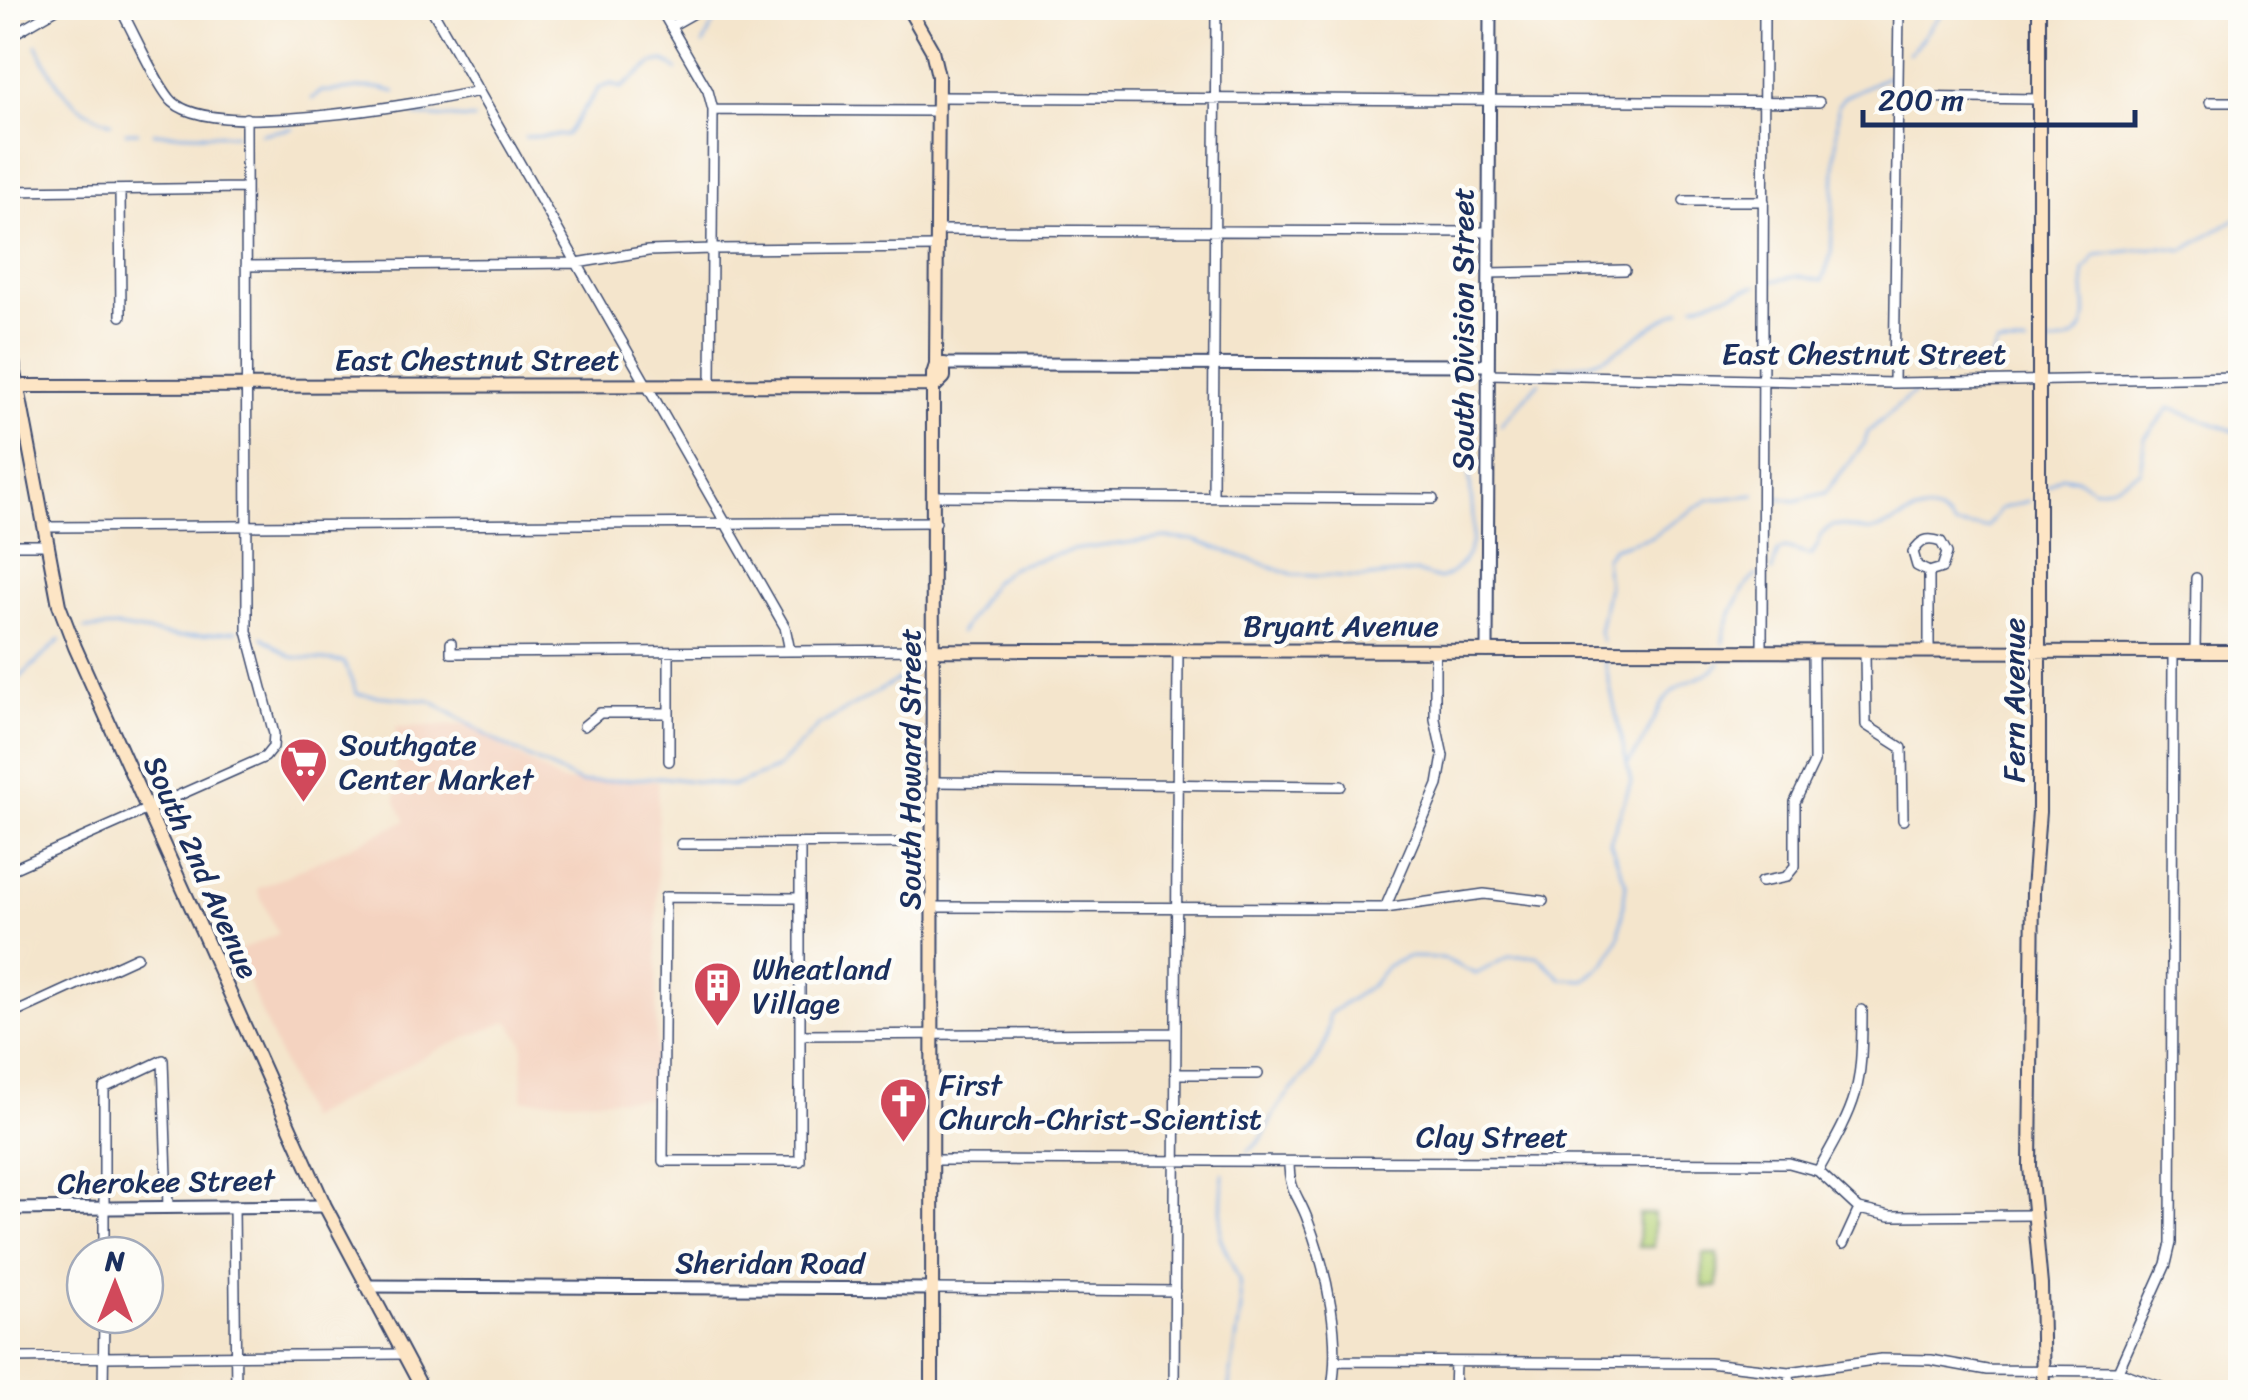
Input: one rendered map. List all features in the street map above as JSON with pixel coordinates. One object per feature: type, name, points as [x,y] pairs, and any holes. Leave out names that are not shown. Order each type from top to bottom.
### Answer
[{"type":"main road","points":[[908,8],[937,66],[936,347],[944,377],[936,385]]},
{"type":"main road","name":"Fern Avenue","points":[[2039,8],[2040,652],[2030,1166],[2043,1392]]},
{"type":"main road","name":"South 2nd Avenue","points":[[8,335],[12,386],[64,619],[325,1206],[424,1392]]},
{"type":"main road","name":"East Chestnut Street","points":[[12,386],[936,385]]},
{"type":"main road","name":"South Howard Street","points":[[932,1392],[936,385]]},
{"type":"main road","name":"Bryant Avenue","points":[[935,650],[2240,652]]},
{"type":"street","points":[[8,36],[58,8]]},
{"type":"street","points":[[120,8],[173,102],[195,113],[246,118],[356,112],[479,92]]},
{"type":"street","points":[[431,8],[785,627],[790,651]]},
{"type":"street","points":[[660,8],[708,92],[713,110],[711,385]]},
{"type":"street","points":[[670,26],[703,8]]},
{"type":"street","points":[[1213,497],[1216,8]]},
{"type":"street","name":"South Division Street","points":[[1487,651],[1490,8]]},
{"type":"street","points":[[1762,652],[1764,8]]},
{"type":"street","points":[[1894,383],[1900,8]]},
{"type":"street","points":[[713,110],[1215,98],[1819,102]]},
{"type":"street","points":[[1898,98],[2038,98]]},
{"type":"street","points":[[2210,102],[2240,102]]},
{"type":"street","points":[[8,871],[265,757],[273,747],[274,734],[247,631],[246,118]]},
{"type":"street","points":[[8,191],[246,188]]},
{"type":"street","points":[[120,190],[121,316]]},
{"type":"street","points":[[1684,201],[1764,201]]},
{"type":"street","points":[[938,230],[1488,232]]},
{"type":"street","points":[[246,266],[577,263],[648,252],[712,248],[937,247]]},
{"type":"street","points":[[1489,272],[1625,270]]},
{"type":"street","name":"East Chestnut Street","points":[[941,364],[1487,369],[1894,383],[2240,378]]},
{"type":"street","points":[[936,496],[1433,499]]},
{"type":"street","points":[[46,527],[936,522]]},
{"type":"street","points":[[8,546],[49,546]]},
{"type":"street","points":[[1929,572],[1929,652]]},
{"type":"street","points":[[2195,652],[2196,578]]},
{"type":"street","name":"Bryant Avenue","points":[[451,644],[451,653],[935,650]]},
{"type":"street","points":[[1174,1392],[1178,650]]},
{"type":"street","points":[[1385,908],[1438,784],[1443,756],[1435,720],[1435,651]]},
{"type":"street","points":[[669,652],[669,762]]},
{"type":"street","points":[[1761,882],[1786,877],[1794,866],[1795,802],[1814,762],[1813,652]]},
{"type":"street","points":[[1865,652],[1866,725],[1902,748],[1903,820]]},
{"type":"street","points":[[2118,1371],[2166,1264],[2171,1243],[2173,652]]},
{"type":"street","points":[[584,726],[600,714],[669,713]]},
{"type":"street","points":[[934,782],[1341,786]]},
{"type":"street","points":[[681,844],[934,843]]},
{"type":"street","points":[[800,844],[800,898],[800,1161],[663,1161],[665,897],[800,898]]},
{"type":"street","points":[[934,907],[1385,908],[1456,895],[1543,902]]},
{"type":"street","points":[[8,1016],[137,956]]},
{"type":"street","points":[[1862,1010],[1858,1093],[1818,1171],[1858,1209],[1890,1216],[2034,1214]]},
{"type":"street","points":[[800,1035],[1176,1032]]},
{"type":"street","points":[[104,1235],[104,1088],[162,1060],[168,1207]]},
{"type":"street","points":[[1176,1074],[1258,1074]]},
{"type":"street","name":"Clay Street","points":[[933,1160],[1790,1163],[1818,1171]]},
{"type":"street","points":[[1289,1162],[1289,1188],[1307,1216],[1316,1246],[1338,1361],[1331,1392]]},
{"type":"street","points":[[234,1206],[236,1392]]},
{"type":"street","name":"Cherokee Street","points":[[8,1209],[325,1206]]},
{"type":"street","points":[[1843,1244],[1858,1209]]},
{"type":"street","name":"Sheridan Road","points":[[366,1286],[1175,1291]]},
{"type":"street","points":[[103,1392],[104,1335]]},
{"type":"street","points":[[8,1358],[402,1354]]},
{"type":"street","points":[[1338,1361],[1709,1363],[1789,1372],[1882,1358],[1931,1360],[1986,1370],[2118,1371],[2174,1392]]},
{"type":"street","points":[[1454,1392],[1455,1362]]},
{"type":"street","points":[[1789,1372],[1790,1392]]},
{"type":"shaded area","points":[[467,725],[562,782],[658,781],[656,1099],[522,1100],[523,1042],[508,1021],[437,1050],[306,1119],[236,952],[278,934],[257,889],[406,821],[396,802],[396,727]]},
{"type":"green space","points":[[1639,1214],[1654,1214],[1653,1247],[1638,1247]]},
{"type":"green space","points":[[1703,1254],[1718,1254],[1718,1287],[1703,1287]]},
{"type":"waterway","points":[[703,45],[718,15],[733,8]]},
{"type":"waterway","points":[[1909,54],[1946,8]]},
{"type":"waterway","points":[[37,45],[65,93],[85,110],[111,123]]},
{"type":"waterway","points":[[525,137],[566,135],[599,88],[612,84],[621,88],[653,63],[665,61],[677,70]]},
{"type":"waterway","points":[[1772,281],[1799,276],[1822,281],[1831,255],[1838,105],[1844,97],[1891,75]]},
{"type":"waterway","points":[[312,99],[322,91],[364,87],[395,92]]},
{"type":"waterway","points":[[415,116],[474,119]]},
{"type":"waterway","points":[[261,134],[293,128]]},
{"type":"waterway","points":[[126,132],[138,132]]},
{"type":"waterway","points":[[153,133],[236,135]]},
{"type":"waterway","points":[[2048,344],[2076,336],[2083,328],[2084,270],[2096,255],[2161,247],[2184,250],[2240,216]]},
{"type":"waterway","points":[[1694,305],[1756,286]]},
{"type":"waterway","points":[[1556,367],[1578,365],[1610,354],[1681,310]]},
{"type":"waterway","points":[[1927,374],[1974,372],[1987,364],[1997,345],[2026,345]]},
{"type":"waterway","points":[[1501,425],[1539,382]]},
{"type":"waterway","points":[[1775,497],[1795,501],[1825,493],[1864,444],[1868,432],[1918,389]]},
{"type":"waterway","points":[[2048,486],[2061,476],[2078,479],[2094,489],[2111,487],[2140,471],[2145,438],[2169,408],[2240,433]]},
{"type":"waterway","points":[[960,633],[992,583],[1012,567],[1072,550],[1165,538],[1194,540],[1295,575],[1360,578],[1416,572],[1440,579],[1458,568],[1468,553],[1473,518],[1473,444]]},
{"type":"waterway","points":[[1602,641],[1599,632],[1608,586],[1605,558],[1613,548],[1650,537],[1708,500],[1755,495]]},
{"type":"waterway","points":[[1772,571],[1778,551],[1785,548],[1810,555],[1823,533],[1836,525],[1871,531],[1914,514],[1934,511],[1954,526],[1987,527],[2000,509],[2028,501]]},
{"type":"waterway","points":[[1723,643],[1734,606],[1757,575]]},
{"type":"waterway","points":[[84,629],[118,627],[179,637],[237,631]]},
{"type":"waterway","points":[[262,637],[291,657],[344,662],[357,694],[431,701],[498,742],[581,783],[660,777],[733,786],[776,769],[818,726],[920,667]]},
{"type":"waterway","points":[[8,689],[60,640]]},
{"type":"waterway","points":[[1247,1151],[1261,1140],[1283,1100],[1318,1059],[1328,1032],[1329,1014],[1372,985],[1387,966],[1407,957],[1442,958],[1476,974],[1510,956],[1538,956],[1562,979],[1585,980],[1606,962],[1619,937],[1626,884],[1610,842],[1631,782],[1604,659]]},
{"type":"waterway","points":[[1628,763],[1668,696],[1720,663]]},
{"type":"waterway","points":[[1223,1174],[1220,1237],[1239,1280],[1241,1309],[1228,1392]]},
{"type":"place","name":"Southgate Center Market","points":[[304,804]]},
{"type":"place","name":"Wheatland Village","points":[[717,1028]]},
{"type":"place","name":"First Church-Christ-Scientist","points":[[904,1144]]}]
